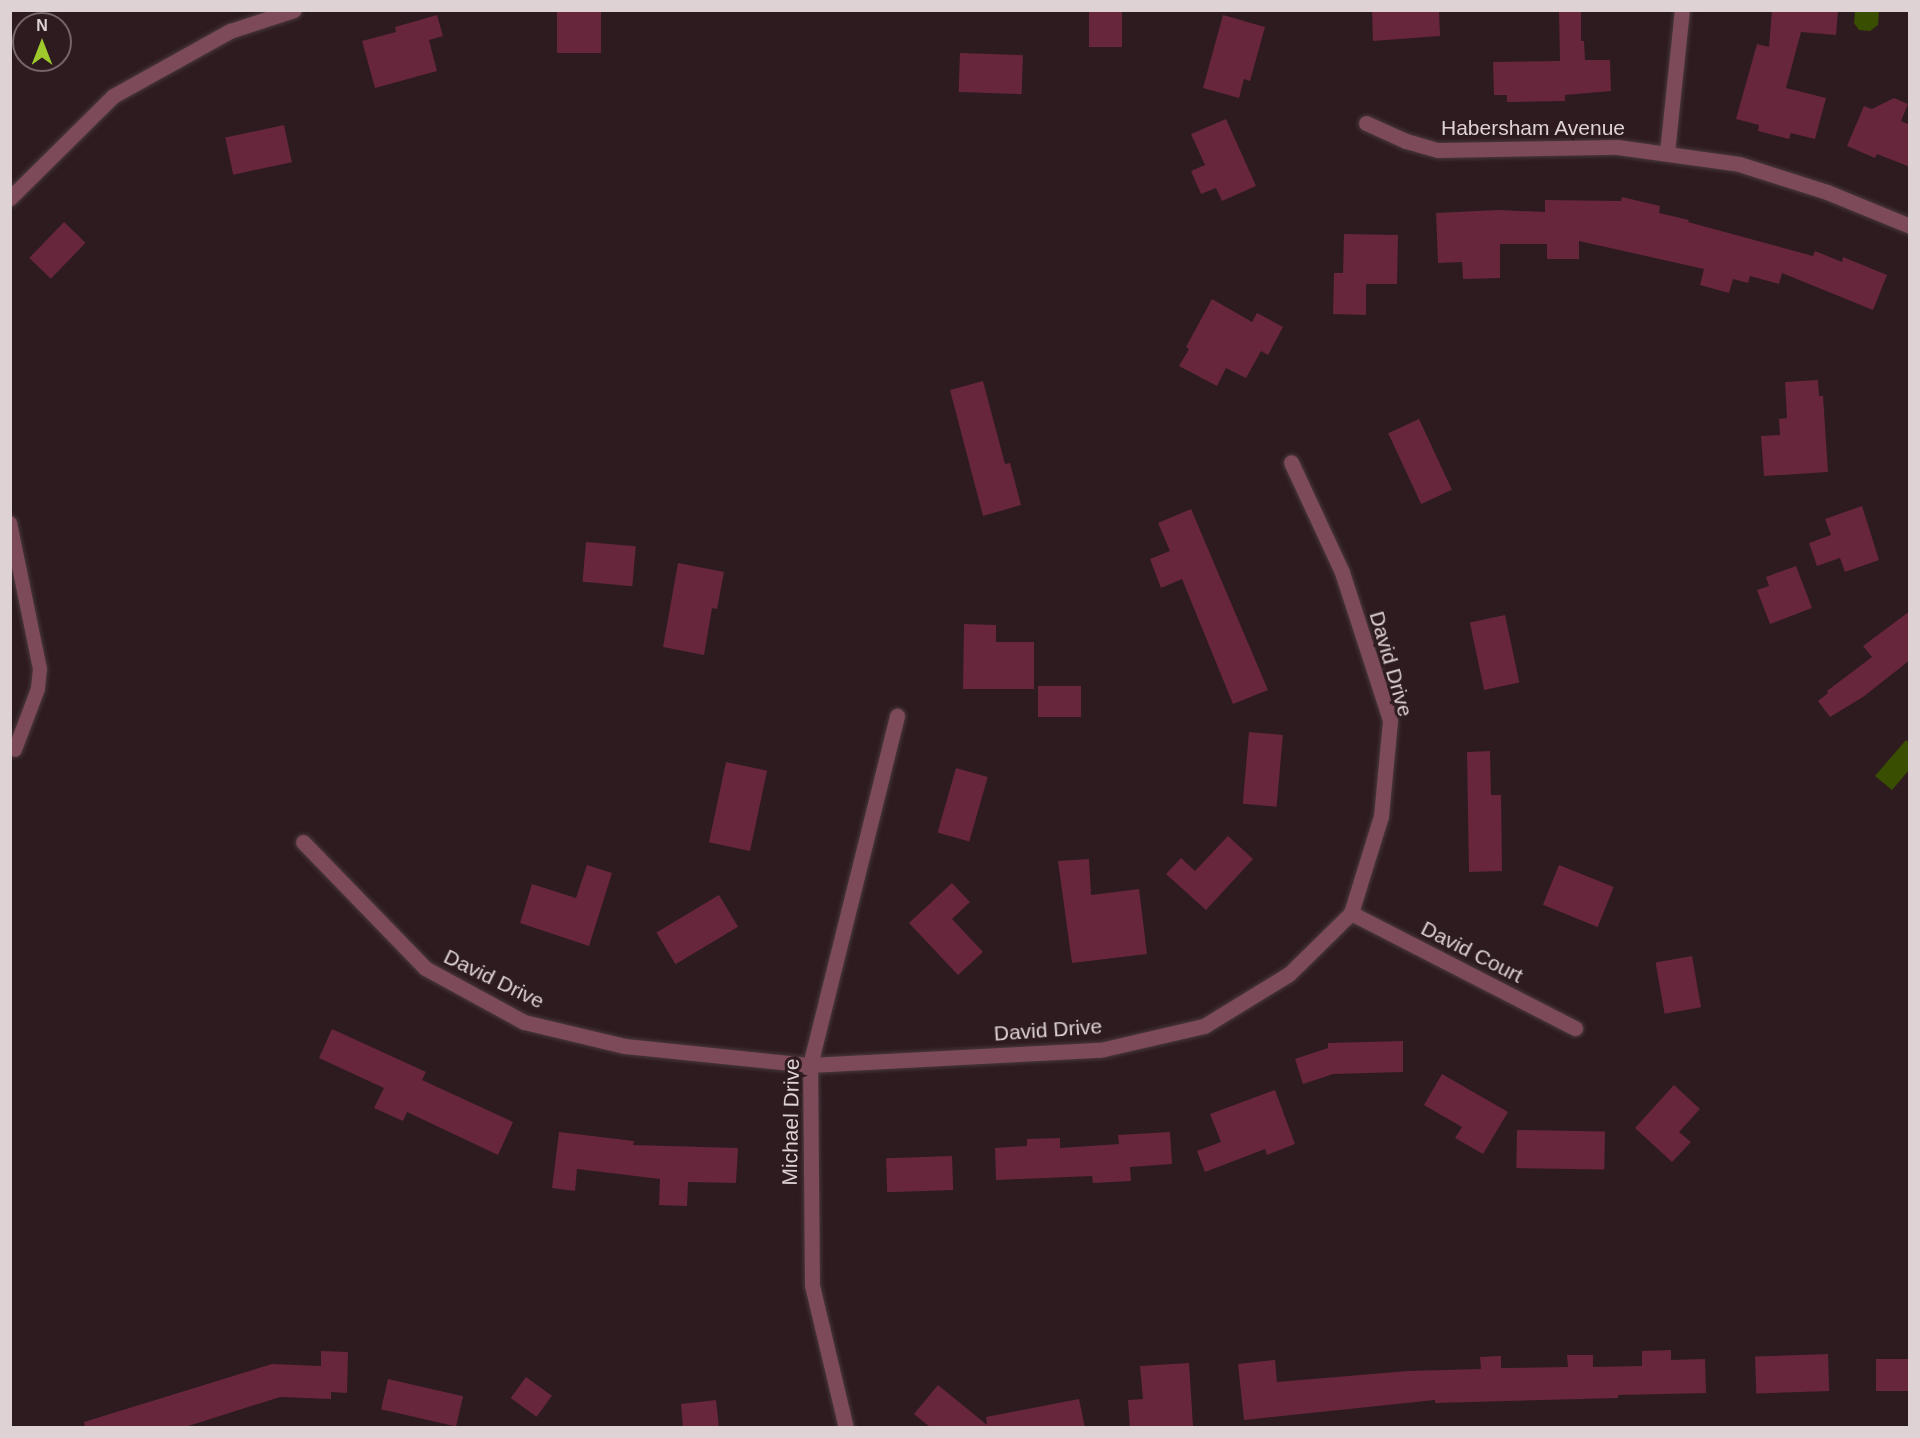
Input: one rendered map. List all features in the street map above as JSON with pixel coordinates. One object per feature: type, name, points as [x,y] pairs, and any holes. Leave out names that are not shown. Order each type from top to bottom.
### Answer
[{"type":"street","points":[[10,198],[113,96],[230,31],[294,10]]},
{"type":"street","points":[[1666,152],[1682,10]]},
{"type":"street","name":"Habersham Avenue","points":[[1366,123],[1406,141],[1438,150],[1563,146],[1666,152],[1739,164],[1827,192],[1910,226]]},
{"type":"street","name":"David Drive","points":[[303,842],[425,968],[524,1022],[625,1046],[810,1065],[1100,1050],[1204,1026],[1289,974],[1351,913],[1381,816],[1390,720],[1342,572],[1291,462]]},
{"type":"street","name":"Michael Drive","points":[[846,1428],[812,1285],[810,1065],[897,716]]},
{"type":"street","name":"David Court","points":[[1351,913],[1575,1028]]},
{"type":"lane","points":[[10,523],[40,669],[38,689],[15,750]]},
{"type":"shaded area","points":[[1855,11],[1879,11],[1878,25],[1870,31],[1859,30],[1854,23]]},
{"type":"shaded area","points":[[1906,740],[1909,743],[1909,770],[1892,790],[1875,776]]},
{"type":"building","points":[[557,10],[601,10],[601,53],[557,53]]},
{"type":"building","points":[[1089,10],[1122,10],[1122,47],[1089,47]]},
{"type":"building","points":[[1372,10],[1439,10],[1440,36],[1373,41]]},
{"type":"building","points":[[1559,10],[1581,10],[1581,41],[1584,41],[1585,60],[1610,60],[1611,91],[1565,95],[1565,101],[1507,102],[1507,95],[1494,95],[1493,62],[1560,61]]},
{"type":"building","points":[[1772,10],[1838,10],[1836,35],[1801,32],[1786,88],[1826,98],[1815,139],[1791,133],[1789,139],[1758,131],[1759,125],[1736,119],[1757,44],[1769,47]]},
{"type":"building","points":[[437,15],[443,36],[429,40],[437,71],[375,88],[362,41],[396,32],[395,27]]},
{"type":"building","points":[[1223,15],[1265,27],[1250,81],[1244,79],[1239,98],[1203,88]]},
{"type":"building","points":[[960,53],[1023,55],[1022,94],[959,92]]},
{"type":"building","points":[[1894,98],[1908,104],[1901,121],[1910,125],[1910,167],[1877,154],[1875,158],[1847,146],[1864,106],[1872,109]]},
{"type":"building","points":[[1226,119],[1256,186],[1222,201],[1216,188],[1201,194],[1191,171],[1205,165],[1191,134]]},
{"type":"building","points":[[284,125],[292,162],[233,175],[225,137]]},
{"type":"building","points":[[1622,197],[1660,206],[1659,213],[1689,220],[1688,222],[1813,256],[1815,251],[1842,262],[1843,257],[1887,275],[1873,310],[1782,273],[1779,284],[1750,276],[1748,283],[1733,279],[1729,293],[1700,285],[1704,269],[1579,241],[1579,259],[1547,259],[1547,244],[1500,244],[1500,278],[1463,279],[1462,262],[1438,263],[1436,213],[1498,210],[1545,212],[1545,200],[1621,201]]},
{"type":"building","points":[[64,222],[86,243],[51,279],[29,258]]},
{"type":"building","points":[[1344,234],[1398,235],[1397,284],[1366,284],[1366,315],[1333,314],[1334,273],[1343,273]]},
{"type":"building","points":[[1212,299],[1252,322],[1257,313],[1283,327],[1268,355],[1261,351],[1246,378],[1226,368],[1217,386],[1179,366],[1189,349],[1186,347]]},
{"type":"building","points":[[1818,380],[1819,396],[1823,396],[1828,472],[1764,476],[1761,436],[1780,435],[1779,419],[1787,418],[1785,382]]},
{"type":"building","points":[[983,381],[1005,464],[1010,463],[1021,505],[983,516],[950,390]]},
{"type":"building","points":[[1419,419],[1452,490],[1421,504],[1388,433]]},
{"type":"building","points":[[1862,506],[1879,560],[1845,572],[1840,558],[1817,566],[1809,543],[1831,535],[1825,519]]},
{"type":"building","points":[[1191,509],[1268,690],[1233,704],[1182,579],[1161,588],[1150,559],[1170,551],[1158,523]]},
{"type":"building","points":[[586,542],[636,546],[632,586],[583,582]]},
{"type":"building","points":[[678,563],[724,572],[717,609],[712,608],[704,655],[663,647]]},
{"type":"building","points":[[1796,566],[1812,608],[1770,624],[1757,590],[1769,586],[1766,577]]},
{"type":"building","points":[[1910,611],[1910,660],[1863,697],[1830,717],[1818,701],[1828,693],[1827,691],[1872,657],[1863,646]]},
{"type":"building","points":[[1505,615],[1519,682],[1484,690],[1470,622]]},
{"type":"building","points":[[964,624],[996,625],[996,642],[1034,642],[1034,689],[963,689]]},
{"type":"building","points":[[1038,686],[1081,686],[1081,717],[1038,717]]},
{"type":"building","points":[[1249,732],[1283,735],[1277,807],[1243,804]]},
{"type":"building","points":[[1490,751],[1491,795],[1501,795],[1502,871],[1469,872],[1467,752]]},
{"type":"building","points":[[726,762],[767,771],[750,851],[709,842]]},
{"type":"building","points":[[956,768],[988,777],[969,842],[938,832]]},
{"type":"building","points":[[1228,836],[1253,859],[1206,910],[1166,874],[1181,858],[1195,871]]},
{"type":"building","points":[[1089,859],[1091,895],[1139,889],[1147,954],[1072,963],[1058,861]]},
{"type":"building","points":[[587,865],[612,873],[589,946],[520,923],[532,884],[576,898]]},
{"type":"building","points":[[1559,865],[1614,887],[1598,927],[1543,905]]},
{"type":"building","points":[[952,883],[970,902],[952,919],[983,952],[958,975],[909,923]]},
{"type":"building","points":[[719,895],[738,927],[675,964],[656,933]]},
{"type":"building","points":[[1692,956],[1701,1007],[1665,1014],[1656,962]]},
{"type":"building","points":[[332,1029],[426,1072],[422,1080],[513,1122],[498,1155],[407,1112],[403,1121],[374,1108],[384,1088],[319,1058]]},
{"type":"building","points":[[1403,1041],[1403,1072],[1333,1074],[1303,1084],[1295,1059],[1328,1048],[1328,1043]]},
{"type":"building","points":[[1442,1074],[1508,1112],[1483,1154],[1455,1138],[1462,1127],[1424,1105]]},
{"type":"building","points":[[1674,1085],[1700,1109],[1679,1132],[1691,1142],[1672,1162],[1635,1128]]},
{"type":"building","points":[[1275,1090],[1295,1144],[1267,1155],[1265,1149],[1205,1172],[1197,1151],[1221,1142],[1210,1114]]},
{"type":"building","points":[[1517,1130],[1605,1132],[1604,1170],[1516,1168]]},
{"type":"building","points":[[559,1132],[634,1141],[633,1145],[738,1148],[736,1183],[688,1182],[687,1206],[659,1205],[660,1179],[577,1169],[575,1191],[552,1188]]},
{"type":"building","points":[[1170,1132],[1172,1164],[1130,1167],[1131,1181],[1093,1183],[1092,1176],[996,1180],[995,1148],[1027,1146],[1027,1139],[1060,1138],[1060,1148],[1119,1144],[1118,1135]]},
{"type":"building","points":[[952,1156],[953,1190],[887,1192],[886,1158]]},
{"type":"building","points":[[1671,1350],[1671,1360],[1705,1359],[1706,1393],[1435,1403],[1435,1400],[1244,1420],[1238,1364],[1275,1360],[1277,1382],[1408,1371],[1481,1369],[1480,1357],[1501,1356],[1501,1368],[1568,1367],[1567,1355],[1593,1355],[1593,1367],[1642,1366],[1642,1351]]},
{"type":"building","points":[[321,1351],[348,1352],[347,1393],[331,1392],[331,1399],[280,1397],[182,1428],[85,1428],[84,1422],[272,1364],[321,1366]]},
{"type":"building","points":[[1828,1354],[1829,1391],[1756,1394],[1755,1357]]},
{"type":"building","points":[[1876,1359],[1910,1359],[1910,1391],[1876,1391]]},
{"type":"building","points":[[1189,1363],[1193,1426],[1130,1428],[1128,1400],[1143,1399],[1140,1366]]},
{"type":"building","points":[[526,1377],[552,1396],[537,1417],[511,1398]]},
{"type":"building","points":[[388,1379],[463,1396],[456,1427],[381,1409]]},
{"type":"building","points":[[938,1385],[987,1425],[986,1417],[1079,1399],[1085,1428],[931,1428],[914,1414]]},
{"type":"building","points":[[716,1400],[719,1428],[683,1428],[681,1404]]}]
